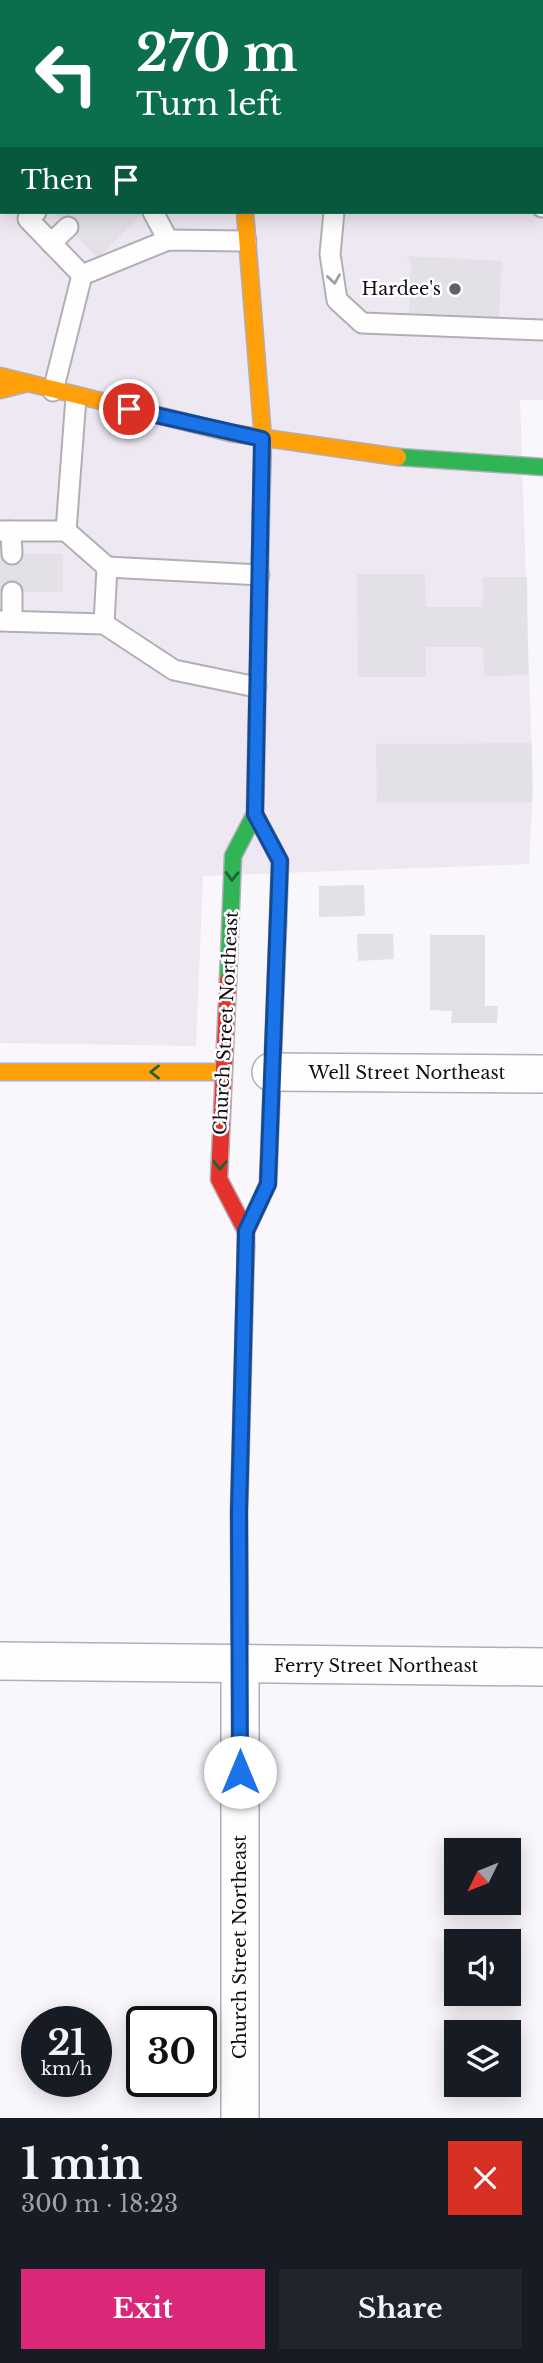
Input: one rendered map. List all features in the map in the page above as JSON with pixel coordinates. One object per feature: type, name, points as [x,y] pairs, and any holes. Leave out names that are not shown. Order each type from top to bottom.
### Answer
[{"type":"main road","name":"Church Street Northeast","points":[[246,214],[262,439],[255,814],[233,856],[219,1179],[246,1231]]},
{"type":"main road","points":[[0,376],[76,397],[262,439],[387,458],[543,467]]},
{"type":"main road","points":[[0,390],[28,383]]},
{"type":"main road","name":"Church Street Northeast","points":[[240,1665],[239,1512],[246,1231],[268,1184],[280,861],[255,814]]},
{"type":"main road","points":[[0,1072],[223,1072]]},
{"type":"street","name":"Well Street Northeast","points":[[271,1072],[543,1073]]},
{"type":"street","name":"Ferry Street Northeast","points":[[0,1661],[543,1667]]},
{"type":"street","name":"Church Street Northeast","points":[[240,1665],[240,2118]]},
{"type":"lane","points":[[34,214],[28,219],[82,275]]},
{"type":"lane","points":[[154,214],[168,240]]},
{"type":"lane","points":[[334,214],[330,254],[337,300],[362,323],[543,330]]},
{"type":"lane","points":[[51,243],[68,227]]},
{"type":"lane","points":[[82,275],[168,240],[246,241]]},
{"type":"lane","points":[[53,391],[82,275]]},
{"type":"lane","points":[[66,531],[76,397]]},
{"type":"lane","points":[[12,554],[6,531],[66,531],[107,567],[259,576]]},
{"type":"lane","points":[[104,624],[107,567]]},
{"type":"lane","points":[[12,592],[6,621],[104,624],[174,670],[256,687]]},
{"type":"shaded area","points":[[0,214],[543,214],[543,400],[520,400],[533,789],[529,864],[203,876],[196,1046],[0,1043]]},
{"type":"building","points":[[55,214],[142,214],[98,258]]},
{"type":"building","name":"Hardee's","points":[[407,256],[502,261],[499,318],[409,314],[411,265]]},
{"type":"building","points":[[0,554],[63,554],[63,592],[0,592]]},
{"type":"building","points":[[357,574],[425,574],[426,607],[483,607],[483,577],[527,577],[528,675],[484,676],[483,647],[426,647],[426,677],[358,677]]},
{"type":"building","points":[[532,743],[532,802],[377,803],[376,744]]},
{"type":"building","points":[[364,885],[365,916],[319,917],[319,886]]},
{"type":"building","points":[[357,934],[393,934],[394,959],[358,961]]},
{"type":"building","points":[[430,935],[485,935],[485,1006],[498,1006],[497,1023],[451,1023],[452,1011],[430,1010]]},
{"type":"traffic: fast","points":[[398,457],[543,467]]},
{"type":"traffic: fast","points":[[228,981],[233,856],[255,814],[261,513]]},
{"type":"traffic: fast","points":[[246,1246],[246,1231],[268,1184],[278,923]]},
{"type":"traffic: slow","points":[[245,214],[263,439],[261,513]]},
{"type":"traffic: slow","points":[[0,376],[230,433],[398,457]]},
{"type":"traffic: slow","points":[[0,390],[28,383]]},
{"type":"traffic: slow","points":[[0,1072],[223,1072]]},
{"type":"traffic: jam","points":[[255,814],[280,861],[278,923]]},
{"type":"traffic: jam","points":[[228,981],[219,1179],[246,1231]]},
{"type":"traffic: jam","points":[[240,1665],[239,1512],[246,1246]]},
{"type":"place","name":"Hardee's","points":[[455,289]]},
{"type":"route","points":[[129,409],[262,439],[255,814],[280,861],[268,1184],[246,1231],[239,1512],[240,1772]]}]
